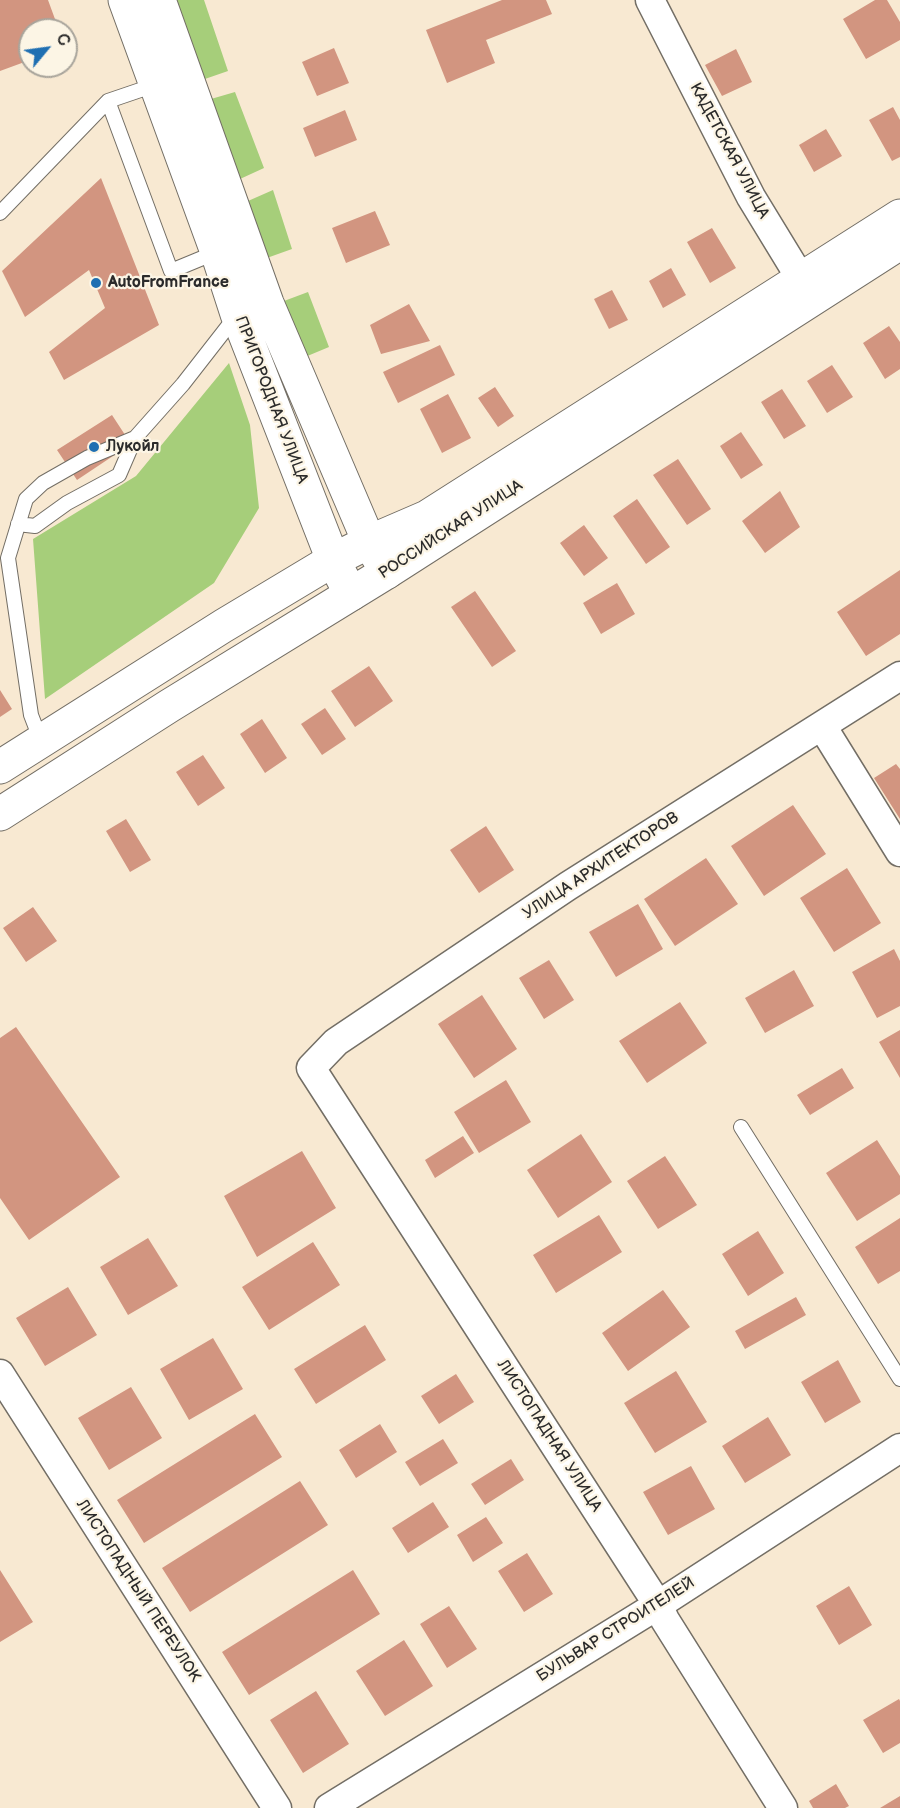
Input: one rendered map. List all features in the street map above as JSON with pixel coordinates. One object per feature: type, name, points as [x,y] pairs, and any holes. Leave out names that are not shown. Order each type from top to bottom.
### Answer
[{"type":"main road","name":"ПРИГОРОДНАЯ УЛИЦА","points":[[125,0],[217,252],[237,314],[333,560],[351,594]]},
{"type":"main road","name":"ПРИГОРОДНАЯ УЛИЦА","points":[[159,0],[267,303],[369,542],[387,572]]},
{"type":"main road","name":"РОССИЙСКАЯ УЛИЦА","points":[[0,814],[169,706],[387,572],[807,289],[900,216]]},
{"type":"main road","name":"РОССИЙСКАЯ УЛИЦА","points":[[0,767],[333,560],[427,517],[807,289],[900,243]]},
{"type":"street","name":"КАДЕТСКАЯ УЛИЦА","points":[[650,0],[751,198],[807,289]]},
{"type":"street","name":"УЛИЦА АРХИТЕКТОРОВ","points":[[311,1068],[336,1042],[568,886],[900,676]]},
{"type":"street","points":[[822,726],[900,852]]},
{"type":"street","name":"ЛИСТОПАДНАЯ УЛИЦА","points":[[311,1068],[658,1605],[665,1620],[783,1808]]},
{"type":"street","name":"ЛИСТОПАДНЫЙ ПЕРЕУЛОК","points":[[0,1374],[277,1808]]},
{"type":"street","name":"БУЛЬВАР СТРОИТЕЛЕЙ","points":[[329,1808],[658,1605],[900,1448]]},
{"type":"lane","points":[[0,213],[108,101],[155,85]]},
{"type":"lane","points":[[108,101],[171,271],[217,252]]},
{"type":"lane","points":[[18,524],[35,526],[67,503],[119,475],[135,438],[183,384],[237,314]]},
{"type":"lane","points":[[40,741],[31,715],[8,558],[18,524],[26,499],[43,483],[87,458],[135,438]]},
{"type":"lane","points":[[741,1127],[900,1379]]},
{"type":"green space","points":[[174,0],[204,0],[228,71],[202,80]]},
{"type":"green space","points":[[235,92],[264,168],[240,179],[211,99]]},
{"type":"green space","points":[[273,190],[292,249],[264,259],[248,201]]},
{"type":"green space","points":[[308,292],[329,347],[305,357],[284,301]]},
{"type":"green space","points":[[229,363],[250,425],[259,508],[214,583],[45,699],[33,539],[136,476]]},
{"type":"building","points":[[0,0],[48,0],[55,18],[18,18],[18,64],[0,71]]},
{"type":"building","points":[[502,0],[546,0],[552,14],[486,40],[495,63],[447,83],[426,30]]},
{"type":"building","points":[[875,0],[887,0],[900,22],[900,40],[866,59],[843,19]]},
{"type":"building","points":[[334,48],[349,83],[317,96],[302,62]]},
{"type":"building","points":[[736,49],[752,82],[722,96],[705,65]]},
{"type":"building","points":[[893,107],[900,120],[900,157],[892,161],[869,120]]},
{"type":"building","points":[[345,110],[357,140],[315,157],[303,128]]},
{"type":"building","points":[[826,129],[842,156],[814,172],[799,145]]},
{"type":"building","points":[[101,178],[159,325],[64,380],[49,352],[105,308],[89,270],[25,317],[2,271]]},
{"type":"building","points":[[375,211],[390,245],[346,263],[332,228]]},
{"type":"building","points":[[712,228],[736,268],[710,283],[687,242]]},
{"type":"building","points":[[671,268],[686,295],[663,308],[649,281]]},
{"type":"building","points":[[612,290],[628,320],[609,329],[594,299]]},
{"type":"building","points":[[409,304],[430,341],[381,354],[370,325]]},
{"type":"building","points":[[889,326],[900,342],[900,369],[885,379],[863,343]]},
{"type":"building","points":[[440,345],[455,375],[398,403],[383,372]]},
{"type":"building","points":[[832,365],[853,397],[827,413],[807,381]]},
{"type":"building","points":[[495,387],[514,416],[498,427],[478,398]]},
{"type":"building","points":[[782,389],[806,426],[784,439],[761,402]]},
{"type":"building","points":[[448,394],[471,438],[442,453],[420,409]]},
{"type":"building","name":"Лукойл","points":[[112,415],[131,444],[77,480],[57,450]]},
{"type":"building","points":[[741,432],[763,465],[741,479],[720,446]]},
{"type":"building","points":[[678,459],[711,509],[687,525],[653,475]]},
{"type":"building","points":[[780,491],[800,527],[765,553],[742,521]]},
{"type":"building","points":[[637,499],[670,547],[646,564],[613,516]]},
{"type":"building","points":[[584,525],[608,558],[584,576],[560,543]]},
{"type":"building","points":[[900,570],[900,634],[866,656],[837,612]]},
{"type":"building","points":[[617,583],[635,614],[601,634],[583,603]]},
{"type":"building","points":[[475,591],[516,651],[492,667],[451,607]]},
{"type":"building","points":[[369,666],[393,701],[355,727],[331,691]]},
{"type":"building","points":[[0,690],[12,709],[0,717]]},
{"type":"building","points":[[325,708],[346,739],[322,755],[301,724]]},
{"type":"building","points":[[262,719],[287,758],[265,773],[240,734]]},
{"type":"building","points":[[203,755],[225,788],[198,806],[176,772]]},
{"type":"building","points":[[896,764],[900,769],[900,819],[874,778]]},
{"type":"building","points":[[793,805],[826,854],[764,896],[731,846]]},
{"type":"building","points":[[126,819],[151,860],[130,872],[106,831]]},
{"type":"building","points":[[486,826],[514,870],[479,893],[450,850]]},
{"type":"building","points":[[706,858],[738,904],[675,946],[644,899]]},
{"type":"building","points":[[847,868],[881,923],[834,952],[800,898]]},
{"type":"building","points":[[638,904],[663,949],[616,977],[589,932]]},
{"type":"building","points":[[33,907],[57,941],[26,962],[3,928]]},
{"type":"building","points":[[894,949],[900,961],[900,1006],[877,1018],[852,972]]},
{"type":"building","points":[[549,960],[574,1000],[544,1019],[519,978]]},
{"type":"building","points":[[794,970],[814,1006],[765,1033],[745,998]]},
{"type":"building","points":[[482,995],[517,1049],[474,1078],[438,1024]]},
{"type":"building","points":[[680,1002],[707,1043],[647,1083],[619,1041]]},
{"type":"building","points":[[16,1027],[120,1177],[29,1240],[0,1198],[0,1038]]},
{"type":"building","points":[[900,1030],[900,1078],[879,1042]]},
{"type":"building","points":[[842,1068],[854,1088],[810,1115],[797,1095]]},
{"type":"building","points":[[506,1080],[531,1122],[479,1153],[454,1112]]},
{"type":"building","points":[[581,1134],[612,1182],[558,1218],[527,1170]]},
{"type":"building","points":[[463,1136],[474,1153],[435,1178],[425,1160]]},
{"type":"building","points":[[877,1140],[900,1176],[900,1194],[857,1221],[826,1173]]},
{"type":"building","points":[[302,1151],[336,1208],[257,1257],[224,1196]]},
{"type":"building","points":[[665,1156],[697,1205],[658,1229],[627,1181]]},
{"type":"building","points":[[599,1215],[622,1252],[556,1293],[533,1255]]},
{"type":"building","points":[[900,1218],[900,1271],[878,1284],[855,1247]]},
{"type":"building","points":[[758,1231],[784,1273],[748,1296],[722,1254]]},
{"type":"building","points":[[148,1238],[178,1286],[128,1315],[100,1267]]},
{"type":"building","points":[[313,1242],[340,1285],[269,1330],[242,1287]]},
{"type":"building","points":[[68,1287],[97,1335],[45,1366],[16,1318]]},
{"type":"building","points":[[663,1290],[690,1327],[628,1371],[602,1333]]},
{"type":"building","points":[[796,1297],[806,1315],[745,1349],[735,1331]]},
{"type":"building","points":[[365,1325],[386,1360],[316,1404],[294,1369]]},
{"type":"building","points":[[213,1338],[243,1389],[189,1420],[160,1369]]},
{"type":"building","points":[[838,1360],[861,1402],[825,1423],[801,1382]]},
{"type":"building","points":[[676,1371],[707,1422],[655,1453],[624,1403]]},
{"type":"building","points":[[456,1374],[474,1402],[439,1424],[421,1396]]},
{"type":"building","points":[[131,1387],[162,1438],[109,1470],[78,1418]]},
{"type":"building","points":[[255,1414],[282,1457],[144,1543],[117,1500]]},
{"type":"building","points":[[768,1417],[791,1455],[745,1483],[722,1446]]},
{"type":"building","points":[[380,1424],[397,1452],[356,1478],[339,1450]]},
{"type":"building","points":[[443,1439],[458,1463],[420,1486],[405,1462]]},
{"type":"building","points":[[511,1459],[524,1480],[485,1505],[471,1484]]},
{"type":"building","points":[[691,1466],[715,1509],[668,1535],[643,1492]]},
{"type":"building","points":[[300,1481],[328,1525],[190,1612],[162,1568]]},
{"type":"building","points":[[433,1502],[449,1527],[408,1553],[392,1528]]},
{"type":"building","points":[[486,1517],[503,1543],[473,1562],[457,1535]]},
{"type":"building","points":[[527,1553],[553,1594],[524,1612],[498,1571]]},
{"type":"building","points":[[0,1570],[33,1622],[0,1642]]},
{"type":"building","points":[[353,1570],[380,1614],[249,1695],[222,1652]]},
{"type":"building","points":[[849,1586],[872,1625],[839,1645],[816,1606]]},
{"type":"building","points":[[449,1606],[477,1649],[447,1668],[420,1624]]},
{"type":"building","points":[[404,1640],[433,1686],[385,1716],[356,1671]]},
{"type":"building","points":[[316,1691],[349,1744],[303,1773],[270,1720]]},
{"type":"building","points":[[899,1699],[900,1743],[883,1753],[863,1720]]},
{"type":"building","points":[[836,1784],[849,1806],[813,1808],[809,1801]]},
{"type":"building","points":[[900,1796],[900,1808],[880,1808]]},
{"type":"place","name":"AutoFromFrance","points":[[96,283]]},
{"type":"place","name":"Лукойл","points":[[94,447]]}]
